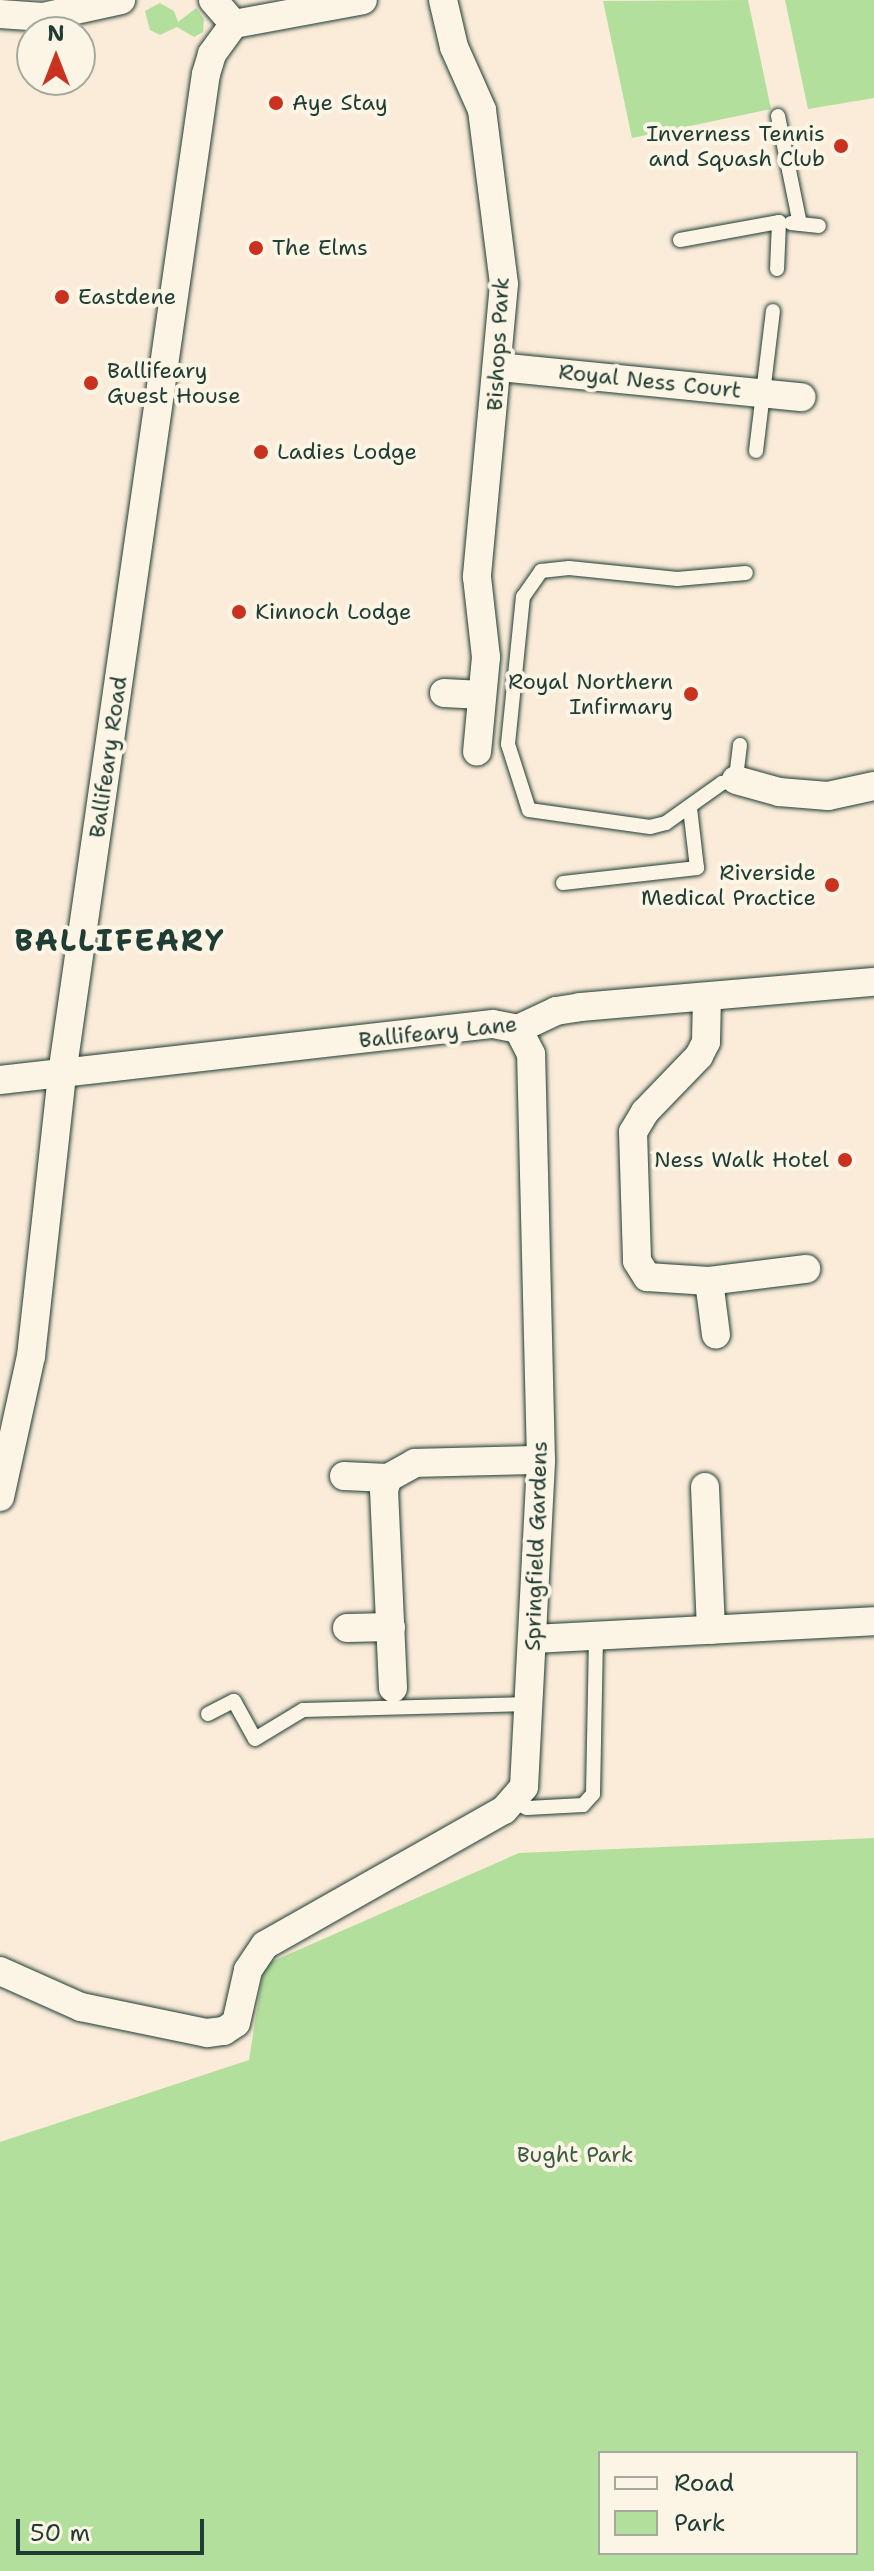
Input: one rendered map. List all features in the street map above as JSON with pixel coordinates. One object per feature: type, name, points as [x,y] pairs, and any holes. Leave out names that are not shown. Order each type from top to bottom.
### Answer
[{"type":"street","points":[[0,14],[43,17],[121,0]]},
{"type":"street","points":[[213,0],[234,24],[363,0]]},
{"type":"street","name":"Bishops Park","points":[[443,0],[454,47],[482,110],[504,284],[499,367],[477,577],[486,657],[477,752]]},
{"type":"street","name":"Ballifeary Road","points":[[0,1497],[31,1356],[62,1074],[206,74],[212,54],[234,24]]},
{"type":"street","name":"Royal Ness Court","points":[[499,367],[802,397]]},
{"type":"street","points":[[444,693],[482,695]]},
{"type":"street","points":[[736,780],[779,792],[828,796],[874,786]]},
{"type":"street","name":"Ballifeary Lane","points":[[0,1080],[493,1024],[518,1029],[568,1009],[874,982]]},
{"type":"street","points":[[707,997],[706,1042],[699,1056],[645,1112],[633,1132],[637,1261],[647,1277],[709,1281],[806,1269]]},
{"type":"street","name":"Springfield Gardens","points":[[514,1802],[524,1787],[541,1460],[531,1054],[518,1029]]},
{"type":"street","points":[[709,1281],[716,1335]]},
{"type":"street","points":[[344,1476],[388,1478],[415,1463],[541,1460]]},
{"type":"street","points":[[388,1478],[384,1490],[393,1688]]},
{"type":"street","points":[[705,1487],[711,1630]]},
{"type":"street","points":[[533,1639],[874,1621]]},
{"type":"street","points":[[347,1628],[391,1627]]},
{"type":"street","points":[[0,1971],[81,2007],[207,2033],[236,2023],[254,1958],[286,1929],[514,1802]]},
{"type":"lane","points":[[778,116],[800,224]]},
{"type":"lane","points":[[777,269],[779,222]]},
{"type":"lane","points":[[680,240],[779,222],[819,226]]},
{"type":"lane","points":[[756,451],[773,311]]},
{"type":"lane","points":[[740,745],[736,780],[722,783],[690,808],[650,827],[529,810],[508,744],[523,597],[534,577],[552,567],[677,579],[746,573]]},
{"type":"lane","points":[[563,883],[697,868],[690,808]]},
{"type":"lane","points":[[514,1802],[527,1808],[583,1805],[593,1794],[596,1635]]},
{"type":"lane","points":[[208,1714],[234,1701],[255,1739],[303,1710],[530,1704]]},
{"type":"green space","points":[[748,0],[771,109],[632,138],[603,1]]},
{"type":"green space","points":[[785,0],[874,0],[874,98],[808,109]]},
{"type":"green space","points":[[160,3],[174,11],[178,22],[196,8],[204,19],[203,32],[194,37],[177,27],[160,35],[150,30],[145,11]]},
{"type":"green space","name":"Bught Park","points":[[874,1838],[874,2571],[0,2571],[0,2142],[249,2060],[264,1965],[519,1853]]},
{"type":"place","name":"Aye Stay","points":[[276,103]]},
{"type":"place","name":"Inverness Tennis and Squash Club","points":[[841,146]]},
{"type":"place","name":"The Elms","points":[[256,248]]},
{"type":"place","name":"Eastdene","points":[[62,297]]},
{"type":"place","name":"Ballifeary Guest House","points":[[91,383]]},
{"type":"place","name":"Ladies Lodge","points":[[261,452]]},
{"type":"place","name":"Kinnoch Lodge","points":[[239,612]]},
{"type":"place","name":"Royal Northern Infirmary","points":[[691,694]]},
{"type":"place","name":"Riverside Medical Practice","points":[[832,885]]},
{"type":"place","name":"Ness Walk Hotel","points":[[845,1160]]},
{"type":"district","name":"BALLIFEARY","points":[[120,941]]}]
